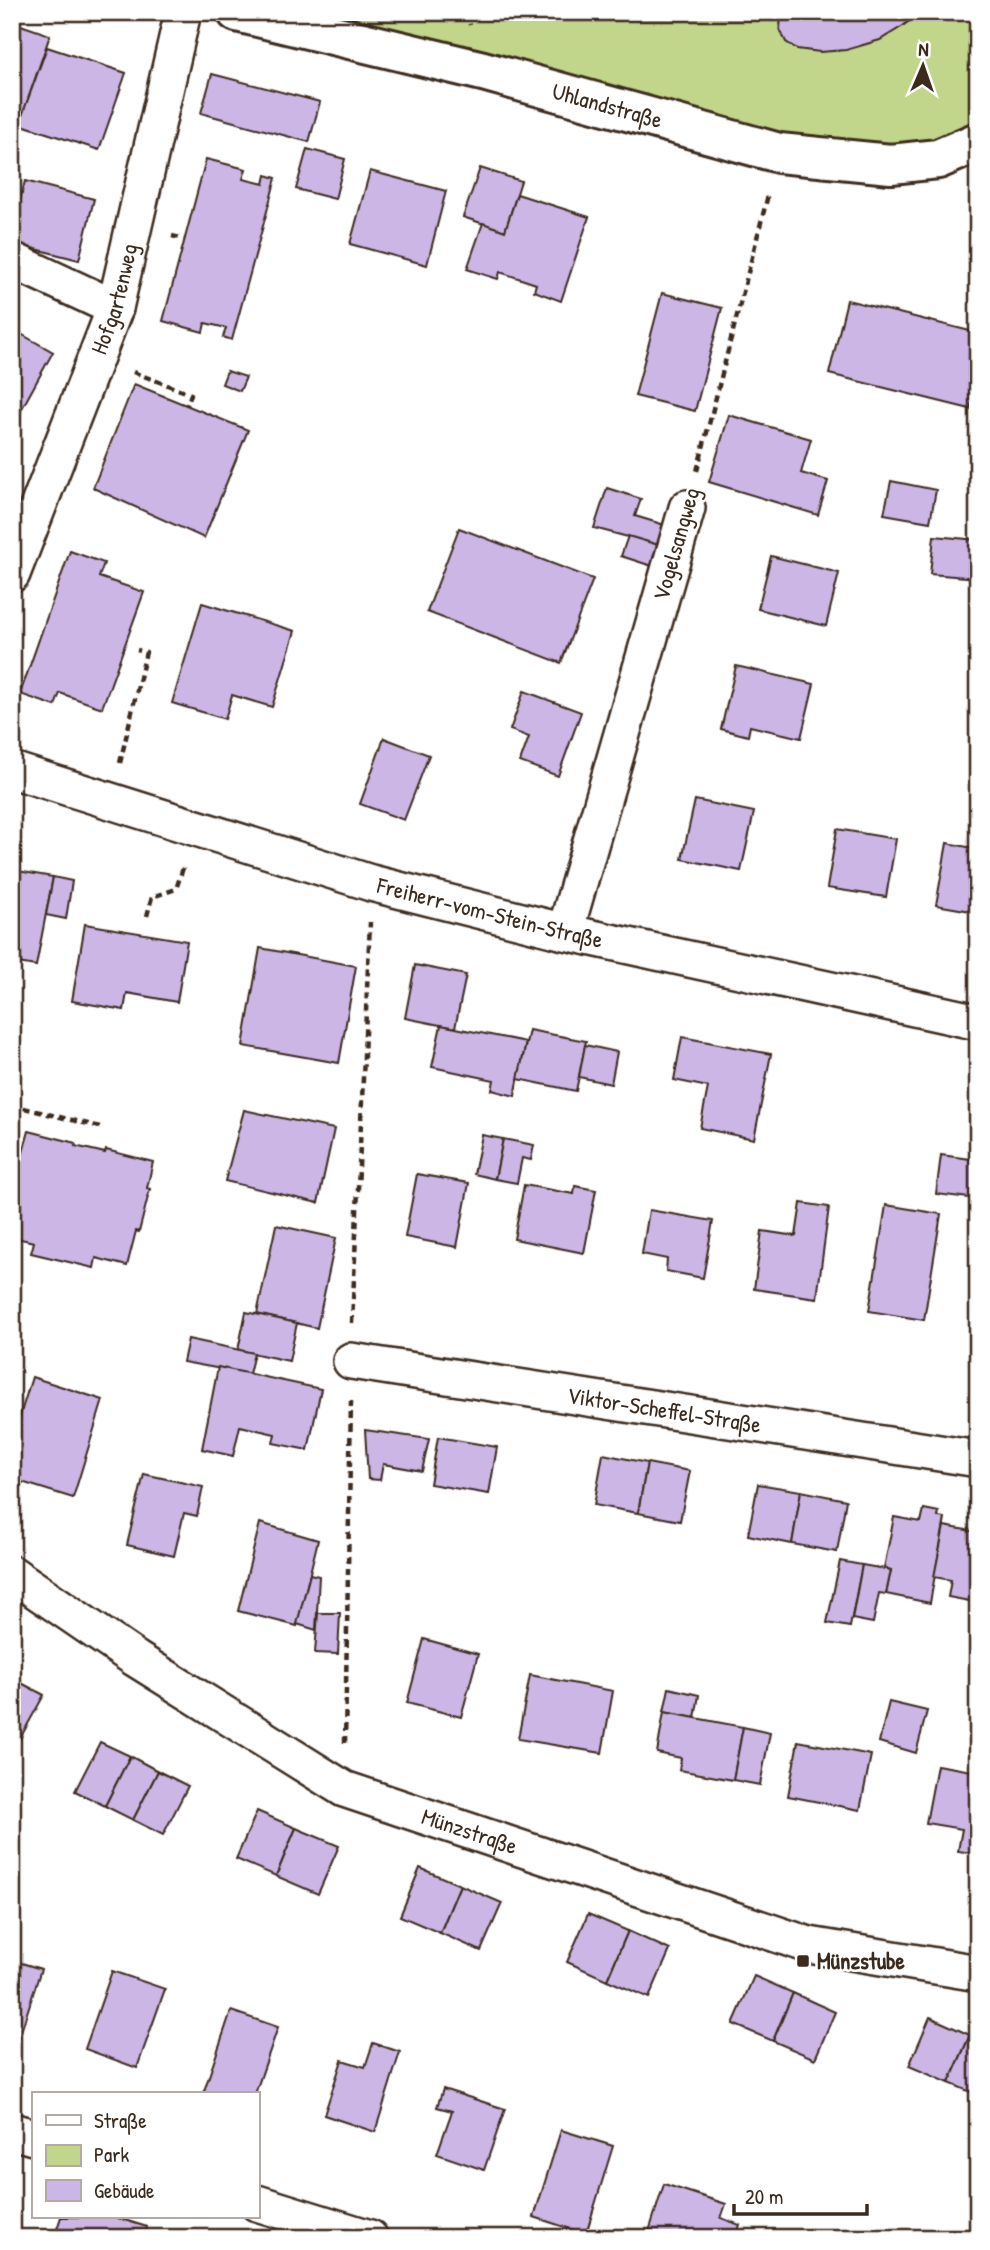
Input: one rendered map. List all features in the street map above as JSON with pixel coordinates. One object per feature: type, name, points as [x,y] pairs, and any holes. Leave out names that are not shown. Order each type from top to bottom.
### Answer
[{"type":"main road","name":"Uhlandstraße","points":[[237,12],[483,71],[779,153],[891,164],[938,159],[978,142]]},
{"type":"street","name":"Hofgartenweg","points":[[12,574],[115,308],[183,12]]},
{"type":"street","points":[[12,260],[115,308]]},
{"type":"street","name":"Vogelsangweg","points":[[565,932],[687,508]]},
{"type":"street","name":"Freiherr-vom-Stein-Straße","points":[[12,770],[371,883],[565,932],[978,1022]]},
{"type":"street","name":"Viktor-Scheffel-Straße","points":[[351,1362],[978,1459]]},
{"type":"street","name":"Münzstraße","points":[[12,1574],[136,1659],[344,1789],[809,1945],[978,1973]]},
{"type":"street","points":[[12,2131],[32,2137]]},
{"type":"street","points":[[259,2204],[370,2238]]},
{"type":"path","name":"Vogelsangweg","points":[[687,508],[779,153]]},
{"type":"path","points":[[96,358],[191,394],[187,405]]},
{"type":"path","points":[[111,801],[146,652],[137,650]]},
{"type":"path","points":[[147,916],[152,897],[176,890],[194,827]]},
{"type":"path","points":[[12,1105],[100,1127]]},
{"type":"green space","points":[[237,12],[978,12],[978,142],[891,164]]},
{"type":"building","points":[[781,12],[920,12],[880,40],[846,50],[820,52],[797,49],[786,42],[780,30]]},
{"type":"building","points":[[12,22],[50,35],[14,140],[12,140]]},
{"type":"building","points":[[47,47],[126,73],[99,150],[19,124]]},
{"type":"building","points":[[212,74],[320,102],[309,142],[201,113]]},
{"type":"building","points":[[307,149],[345,159],[335,199],[296,189]]},
{"type":"building","points":[[206,159],[246,169],[243,179],[264,184],[266,175],[276,178],[232,340],[223,337],[226,328],[205,323],[203,332],[163,321]]},
{"type":"building","points":[[480,168],[521,181],[505,231],[463,217]]},
{"type":"building","points":[[370,171],[446,191],[427,265],[350,244]]},
{"type":"building","points":[[25,181],[94,199],[79,260],[12,243],[12,231]]},
{"type":"building","points":[[517,194],[589,217],[561,301],[534,291],[536,284],[500,272],[498,279],[467,269],[483,223],[505,231]]},
{"type":"building","points":[[662,293],[722,308],[695,411],[635,396]]},
{"type":"building","points":[[847,300],[978,333],[978,376],[970,409],[829,374]]},
{"type":"building","points":[[12,329],[53,352],[15,421],[12,419]]},
{"type":"building","points":[[227,371],[246,377],[240,391],[222,384]]},
{"type":"building","points":[[134,384],[248,430],[204,538],[93,488]]},
{"type":"building","points":[[729,415],[811,439],[801,473],[828,481],[818,515],[709,482]]},
{"type":"building","points":[[891,481],[936,490],[930,522],[884,514]]},
{"type":"building","points":[[607,488],[641,499],[635,516],[668,526],[662,546],[594,528]]},
{"type":"building","points":[[459,528],[593,579],[561,663],[427,612]]},
{"type":"building","points":[[628,536],[662,546],[655,567],[621,556]]},
{"type":"building","points":[[934,536],[978,540],[978,578],[930,574]]},
{"type":"building","points":[[70,551],[104,563],[99,577],[144,592],[102,708],[60,693],[55,706],[20,694]]},
{"type":"building","points":[[771,556],[839,573],[826,626],[758,609]]},
{"type":"building","points":[[202,603],[295,631],[272,707],[232,695],[225,719],[172,703]]},
{"type":"building","points":[[736,666],[814,684],[801,738],[750,726],[748,736],[721,729]]},
{"type":"building","points":[[524,691],[581,712],[558,776],[520,762],[529,737],[510,730]]},
{"type":"building","points":[[384,738],[429,755],[404,820],[360,804]]},
{"type":"building","points":[[695,800],[754,812],[741,871],[682,859]]},
{"type":"building","points":[[837,829],[896,839],[886,897],[827,888]]},
{"type":"building","points":[[947,843],[978,849],[978,901],[973,900],[971,911],[936,905]]},
{"type":"building","points":[[12,870],[53,877],[36,966],[12,962]]},
{"type":"building","points":[[53,877],[72,881],[66,919],[46,915]]},
{"type":"building","points":[[85,924],[187,941],[177,1002],[127,993],[124,1010],[72,1001]]},
{"type":"building","points":[[260,948],[356,966],[339,1063],[243,1046]]},
{"type":"building","points":[[415,965],[466,975],[455,1028],[405,1018]]},
{"type":"building","points":[[441,1025],[526,1042],[515,1096],[492,1090],[494,1080],[432,1067]]},
{"type":"building","points":[[529,1030],[586,1041],[576,1091],[518,1079]]},
{"type":"building","points":[[682,1037],[771,1054],[754,1139],[700,1128],[708,1087],[674,1080]]},
{"type":"building","points":[[585,1045],[617,1052],[611,1084],[579,1077]]},
{"type":"building","points":[[244,1110],[334,1129],[318,1203],[225,1181]]},
{"type":"building","points":[[29,1131],[76,1143],[75,1146],[105,1153],[106,1150],[153,1162],[147,1188],[150,1189],[127,1266],[96,1258],[94,1268],[31,1253],[34,1242],[12,1237],[12,1181]]},
{"type":"building","points":[[482,1135],[503,1139],[495,1179],[474,1174]]},
{"type":"building","points":[[503,1139],[534,1145],[531,1160],[522,1158],[517,1183],[495,1179]]},
{"type":"building","points":[[941,1155],[978,1160],[978,1199],[936,1194]]},
{"type":"building","points":[[417,1174],[469,1183],[457,1247],[405,1237]]},
{"type":"building","points":[[524,1185],[574,1194],[575,1186],[596,1190],[584,1253],[514,1239]]},
{"type":"building","points":[[801,1203],[829,1207],[817,1298],[754,1289],[762,1231],[796,1236]]},
{"type":"building","points":[[886,1205],[941,1214],[924,1320],[869,1311]]},
{"type":"building","points":[[649,1210],[713,1221],[703,1278],[666,1271],[667,1259],[642,1254]]},
{"type":"building","points":[[276,1225],[336,1238],[317,1328],[257,1314]]},
{"type":"building","points":[[246,1312],[297,1323],[289,1361],[238,1350]]},
{"type":"building","points":[[188,1339],[254,1353],[249,1374],[183,1362]]},
{"type":"building","points":[[218,1367],[321,1389],[308,1450],[273,1443],[275,1434],[240,1426],[233,1456],[202,1449]]},
{"type":"building","points":[[32,1377],[103,1400],[73,1498],[12,1479],[12,1441]]},
{"type":"building","points":[[365,1430],[429,1439],[422,1471],[383,1464],[380,1480],[368,1479]]},
{"type":"building","points":[[438,1437],[497,1447],[489,1494],[430,1484]]},
{"type":"building","points":[[603,1454],[647,1463],[638,1513],[594,1505]]},
{"type":"building","points":[[647,1463],[690,1471],[680,1521],[638,1513]]},
{"type":"building","points":[[144,1474],[203,1487],[197,1516],[184,1513],[174,1556],[127,1545]]},
{"type":"building","points":[[758,1484],[801,1491],[792,1544],[748,1535]]},
{"type":"building","points":[[801,1491],[846,1500],[837,1552],[792,1544]]},
{"type":"building","points":[[924,1509],[939,1512],[938,1517],[945,1518],[930,1603],[886,1594],[891,1570],[884,1568],[894,1517],[921,1522]]},
{"type":"building","points":[[260,1523],[318,1540],[297,1626],[238,1611]]},
{"type":"building","points":[[944,1526],[978,1532],[978,1587],[975,1602],[948,1597],[951,1580],[934,1577]]},
{"type":"building","points":[[840,1561],[862,1565],[850,1627],[827,1623]]},
{"type":"building","points":[[862,1565],[891,1570],[886,1594],[879,1593],[873,1623],[852,1619]]},
{"type":"building","points":[[310,1574],[319,1576],[316,1630],[297,1624]]},
{"type":"building","points":[[318,1613],[340,1613],[338,1654],[315,1653]]},
{"type":"building","points":[[424,1639],[478,1654],[461,1717],[407,1703]]},
{"type":"building","points":[[530,1675],[613,1691],[602,1753],[518,1739]]},
{"type":"building","points":[[12,1678],[44,1695],[18,1742],[12,1739]]},
{"type":"building","points":[[669,1688],[699,1695],[695,1718],[664,1712]]},
{"type":"building","points":[[889,1702],[927,1711],[916,1753],[879,1742]]},
{"type":"building","points":[[664,1712],[743,1727],[733,1780],[679,1770],[681,1758],[657,1753]]},
{"type":"building","points":[[743,1727],[770,1733],[760,1785],[733,1780]]},
{"type":"building","points":[[798,1741],[871,1755],[860,1810],[788,1796]]},
{"type":"building","points":[[100,1742],[130,1756],[105,1806],[75,1791]]},
{"type":"building","points":[[130,1756],[158,1771],[133,1820],[105,1806]]},
{"type":"building","points":[[937,1765],[978,1772],[978,1854],[958,1851],[962,1829],[926,1823]]},
{"type":"building","points":[[158,1771],[188,1786],[163,1835],[133,1820]]},
{"type":"building","points":[[257,1811],[296,1828],[276,1876],[236,1859]]},
{"type":"building","points":[[296,1828],[339,1846],[318,1894],[276,1876]]},
{"type":"building","points":[[420,1868],[460,1885],[440,1933],[400,1916]]},
{"type":"building","points":[[460,1885],[502,1903],[481,1951],[440,1933]]},
{"type":"building","points":[[588,1914],[628,1931],[607,1980],[567,1962]]},
{"type":"building","points":[[628,1931],[670,1950],[649,1998],[607,1980]]},
{"type":"building","points":[[12,1960],[41,1969],[12,2060]]},
{"type":"building","points":[[112,1971],[165,1989],[137,2068],[85,2049]]},
{"type":"building","points":[[754,1976],[793,1993],[773,2041],[733,2024]]},
{"type":"building","points":[[793,1993],[835,2012],[815,2059],[773,2041]]},
{"type":"building","points":[[231,2011],[278,2027],[256,2092],[204,2092]]},
{"type":"building","points":[[930,2017],[970,2035],[949,2083],[909,2066]]},
{"type":"building","points":[[970,2035],[978,2038],[978,2095],[949,2083]]},
{"type":"building","points":[[373,2043],[400,2052],[375,2132],[324,2115],[342,2060],[365,2067]]},
{"type":"building","points":[[443,2089],[505,2109],[484,2170],[437,2154],[452,2111],[437,2107]]},
{"type":"building","points":[[561,2130],[613,2146],[586,2234],[534,2217]]},
{"type":"building","points":[[664,2184],[726,2204],[721,2218],[740,2225],[735,2238],[647,2238]]},
{"type":"building","points":[[61,2218],[118,2218],[147,2227],[144,2238],[54,2238]]},
{"type":"place","name":"Münzstube","points":[[803,1961]]}]
